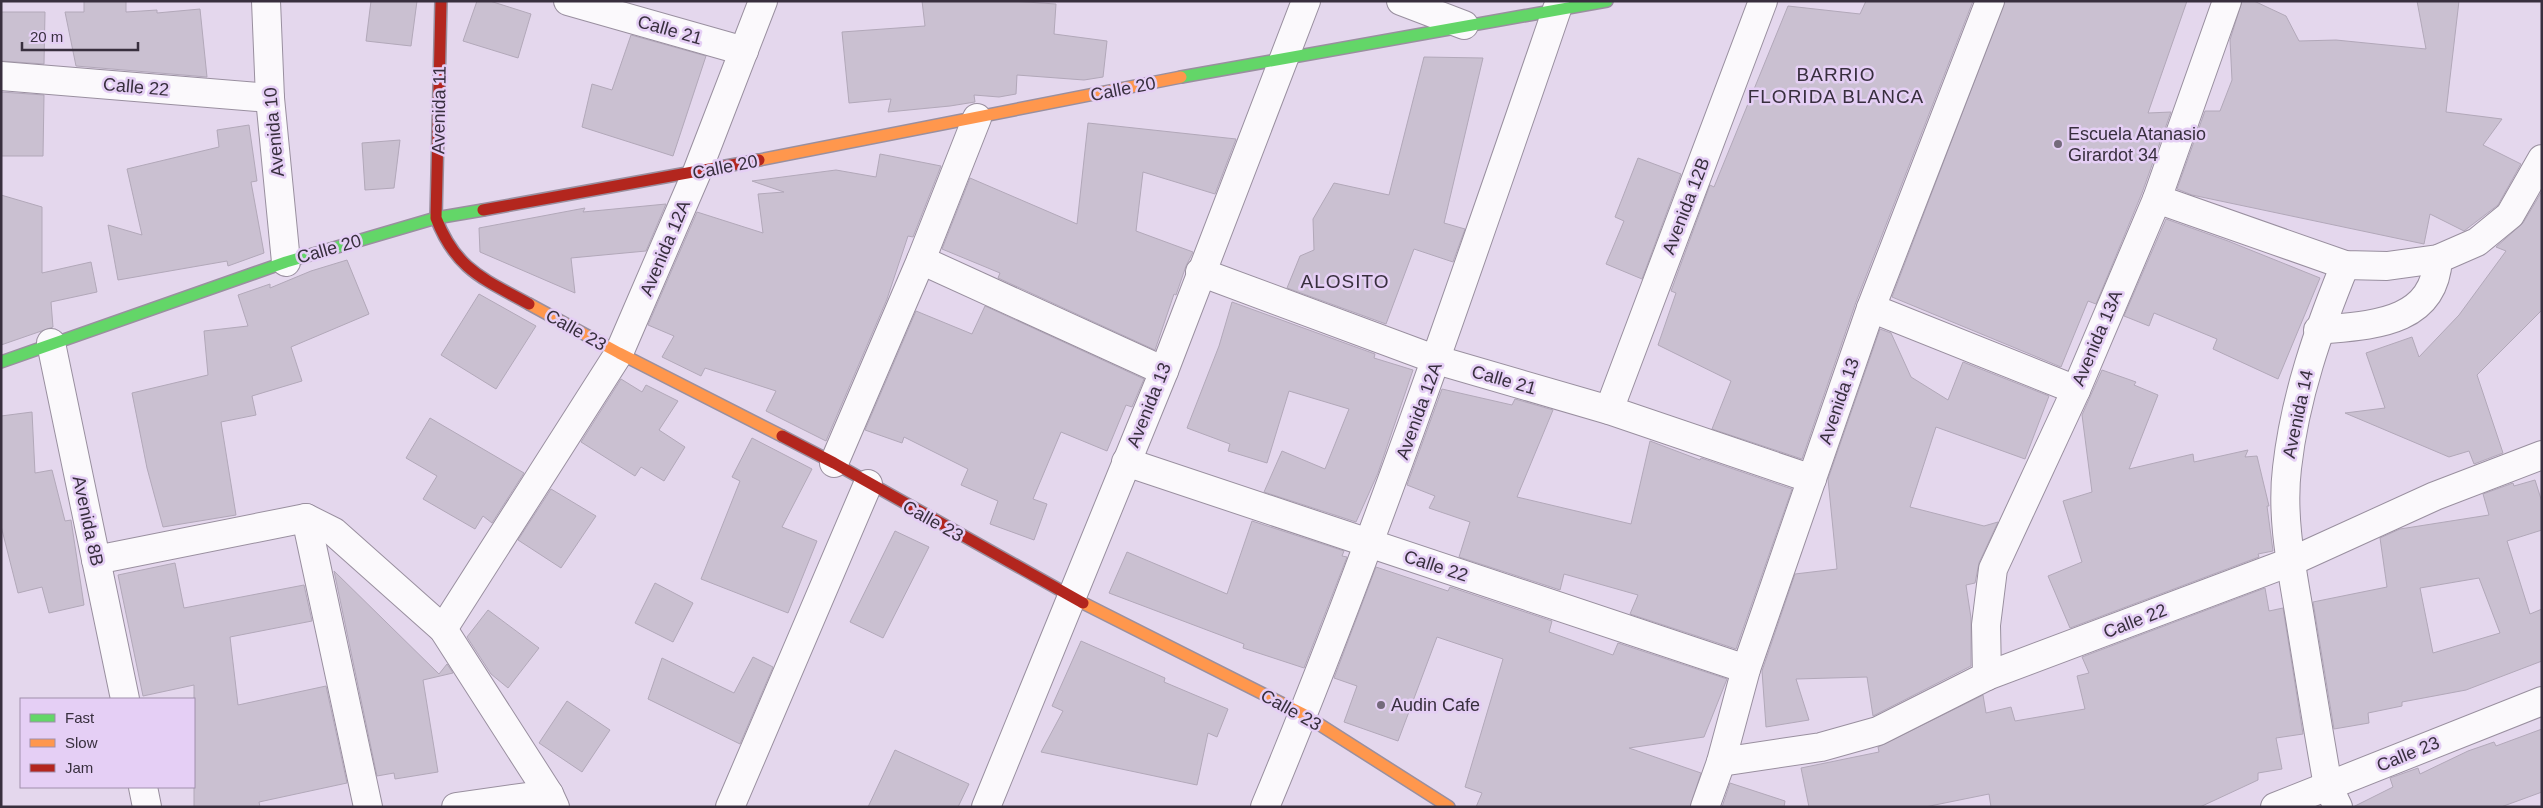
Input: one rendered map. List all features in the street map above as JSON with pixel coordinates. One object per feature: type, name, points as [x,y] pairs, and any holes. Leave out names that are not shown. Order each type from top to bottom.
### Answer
[{"type":"street","name":"Avenida 10","points":[[266,1],[270,98],[286,262]]},
{"type":"street","name":"Avenida 11","points":[[436,218],[441,1]]},
{"type":"street","name":"Calle 21","points":[[568,1],[744,51]]},
{"type":"street","name":"Avenida 12A","points":[[443,629],[619,353],[697,172],[762,1]]},
{"type":"street","name":"Avenida 13","points":[[986,807],[1164,372],[1200,272],[1306,1]]},
{"type":"street","points":[[1401,1],[1464,26]]},
{"type":"street","name":"Calle 20","points":[[1,362],[51,342],[286,262],[436,218],[697,172],[1284,57],[1607,1]]},
{"type":"street","name":"Avenida 12B","points":[[1609,410],[1762,1]]},
{"type":"street","name":"Avenida 13","points":[[1705,807],[1721,762],[1746,669],[1871,308],[1990,1]]},
{"type":"street","name":"Avenida 13A","points":[[1987,676],[1986,625],[1993,569],[2076,390],[2157,198],[2227,1]]},
{"type":"street","name":"Avenida 12A","points":[[1265,807],[1369,544],[1437,360],[1557,9]]},
{"type":"street","name":"Calle 22","points":[[1,76],[270,98]]},
{"type":"street","points":[[834,464],[921,260],[977,118]]},
{"type":"street","points":[[2157,198],[2345,265],[2387,266],[2438,258],[2477,242],[2510,215],[2542,158]]},
{"type":"street","name":"Calle 23","points":[[436,218],[445,244],[462,264],[477,275],[619,353],[834,464],[1071,597],[1303,714],[1449,807]]},
{"type":"street","points":[[2318,330],[2382,321],[2410,312],[2424,300],[2433,288],[2437,274],[2438,258]]},
{"type":"street","points":[[921,260],[1164,372]]},
{"type":"street","name":"Avenida 14","points":[[2333,796],[2290,562],[2285,516],[2287,469],[2299,400],[2318,330],[2345,265]]},
{"type":"street","name":"Calle 21","points":[[1200,272],[1437,360],[1609,410],[1812,478]]},
{"type":"street","points":[[1871,308],[2076,390]]},
{"type":"street","name":"Avenida 8B","points":[[51,342],[125,698]]},
{"type":"street","name":"Calle 22","points":[[1721,762],[1822,747],[1878,730],[1987,676],[2290,562],[2435,496],[2542,455]]},
{"type":"street","name":"Calle 22","points":[[1126,462],[1746,669]]},
{"type":"street","points":[[730,807],[868,484]]},
{"type":"street","points":[[96,560],[306,518],[334,532],[443,629],[552,800],[456,807]]},
{"type":"street","points":[[306,518],[368,807]]},
{"type":"street","name":"Calle 23","points":[[2275,807],[2333,796],[2542,701]]},
{"type":"street","points":[[143,788],[147,807]]},
{"type":"building","points":[[84,1],[126,1],[126,12],[157,10],[157,13],[200,9],[207,77],[76,66],[65,12],[84,12]]},
{"type":"building","points":[[371,1],[417,1],[411,46],[366,41]]},
{"type":"building","points":[[477,1],[490,1],[531,14],[518,58],[463,41]]},
{"type":"building","points":[[922,1],[1011,1],[1056,4],[1054,34],[1107,41],[1103,77],[1084,80],[1017,75],[1016,94],[999,97],[974,95],[975,102],[950,106],[888,112],[891,99],[849,103],[842,32],[925,26]]},
{"type":"building","points":[[1866,1],[1973,1],[1856,302],[1802,459],[1712,429],[1731,381],[1658,345],[1676,293],[1671,291],[1710,185],[1714,187],[1788,6],[1860,14]]},
{"type":"building","points":[[2005,1],[2187,1],[2148,113],[2171,112],[2142,193],[2096,304],[2088,301],[2061,367],[1892,297]]},
{"type":"building","points":[[2242,1],[2254,1],[2286,16],[2299,41],[2336,40],[2426,49],[2417,1],[2459,1],[2446,112],[2502,119],[2483,145],[2521,164],[2498,205],[2464,231],[2430,214],[2424,244],[2192,195],[2177,189],[2205,111],[2220,111],[2232,80],[2230,40]]},
{"type":"building","points":[[1,12],[45,12],[44,64],[1,61]]},
{"type":"building","points":[[631,35],[706,56],[673,156],[582,127],[592,84],[612,90]]},
{"type":"building","points":[[1424,57],[1483,58],[1444,223],[1465,229],[1453,262],[1414,249],[1386,324],[1287,288],[1300,256],[1314,250],[1313,219],[1334,183],[1389,195]]},
{"type":"building","points":[[1,92],[44,95],[43,156],[1,156]]},
{"type":"building","points":[[1088,123],[1236,139],[1215,194],[1143,172],[1136,231],[1193,252],[1176,295],[1174,294],[1155,350],[998,278],[1000,273],[942,249],[970,178],[1077,224]]},
{"type":"building","points":[[249,125],[257,181],[251,182],[264,253],[228,266],[227,261],[118,280],[108,225],[142,235],[127,169],[219,147],[217,130]]},
{"type":"building","points":[[400,140],[394,188],[365,190],[362,143]]},
{"type":"building","points":[[880,154],[941,166],[913,237],[908,236],[887,299],[826,441],[766,411],[776,391],[705,368],[701,376],[662,357],[674,336],[648,325],[697,212],[763,233],[758,194],[784,192],[752,181],[836,170],[876,177]]},
{"type":"building","points":[[1638,158],[1681,174],[1642,279],[1606,264],[1624,221],[1615,217]]},
{"type":"building","points":[[2542,191],[2542,310],[2477,375],[2503,453],[2474,464],[2469,451],[2449,457],[2345,413],[2385,408],[2366,353],[2412,337],[2419,357],[2459,315],[2506,251],[2496,247],[2523,223]]},
{"type":"building","points":[[1,195],[42,207],[42,273],[91,262],[97,292],[51,302],[53,327],[1,345]]},
{"type":"building","points":[[666,204],[646,251],[571,258],[575,293],[480,252],[479,228],[585,208],[583,212]]},
{"type":"building","points":[[2166,219],[2228,241],[2320,278],[2278,379],[2213,349],[2217,339],[2154,313],[2149,326],[2124,316]]},
{"type":"building","points":[[347,260],[369,314],[291,347],[302,381],[252,396],[256,415],[221,422],[236,515],[163,527],[147,468],[132,393],[208,375],[204,331],[248,326],[238,295],[270,284],[270,288],[311,271]]},
{"type":"building","points":[[479,294],[536,326],[496,389],[441,355]]},
{"type":"building","points":[[1232,302],[1375,354],[1374,358],[1413,370],[1378,473],[1356,522],[1264,492],[1282,451],[1325,469],[1349,409],[1289,391],[1267,463],[1228,451],[1230,444],[1187,428],[1219,346]]},
{"type":"building","points":[[985,306],[1144,379],[1132,407],[1126,405],[1107,451],[1061,432],[1033,499],[1047,504],[1034,540],[990,524],[998,501],[961,485],[968,469],[904,437],[902,443],[865,430],[916,311],[972,334]]},
{"type":"building","points":[[1880,329],[1891,333],[1911,377],[1948,400],[1963,362],[2049,396],[2025,459],[1936,427],[1910,507],[1984,526],[1998,522],[1979,563],[1975,583],[1966,585],[1971,618],[1971,666],[1873,716],[1867,677],[1796,679],[1809,720],[1766,727],[1762,671],[1795,574],[1837,569],[1828,479]]},
{"type":"building","points":[[2102,370],[2136,382],[2134,385],[2158,395],[2129,469],[2193,454],[2194,462],[2248,450],[2245,457],[2257,456],[2269,506],[2267,506],[2273,551],[2258,554],[2259,557],[2070,628],[2048,576],[2082,562],[2063,501],[2092,492],[2082,415]]},
{"type":"building","points":[[621,379],[642,392],[646,385],[678,401],[659,430],[685,447],[664,481],[641,467],[635,476],[581,442]]},
{"type":"building","points":[[1442,389],[1512,405],[1515,399],[1553,410],[1517,497],[1631,524],[1650,441],[1700,460],[1701,458],[1792,489],[1736,649],[1630,614],[1638,595],[1564,574],[1560,590],[1459,557],[1470,522],[1429,508],[1435,496],[1407,485]]},
{"type":"building","points":[[32,412],[35,473],[52,470],[65,521],[71,520],[84,605],[49,613],[42,587],[18,593],[1,526],[1,416]]},
{"type":"building","points":[[430,418],[524,473],[492,523],[483,516],[475,529],[423,499],[437,476],[406,458]]},
{"type":"building","points":[[752,438],[812,469],[782,527],[817,541],[788,613],[701,579],[740,481],[732,477]]},
{"type":"building","points":[[2535,480],[2542,502],[2542,530],[2507,541],[2530,614],[2542,609],[2542,661],[2466,690],[2402,702],[2402,706],[2368,713],[2369,723],[2334,729],[2313,602],[2387,587],[2380,538],[2400,529],[2489,515],[2483,494],[2513,483],[2514,486]],"holes":[[[2479,578],[2500,633],[2433,653],[2420,588]]]},
{"type":"building","points":[[551,489],[596,516],[561,568],[518,540]]},
{"type":"building","points":[[1252,521],[1344,551],[1342,556],[1347,557],[1304,668],[1243,648],[1244,644],[1109,593],[1127,552],[1227,594]]},
{"type":"building","points":[[895,531],[929,547],[883,638],[850,622]]},
{"type":"building","points":[[175,563],[184,608],[304,585],[312,621],[230,637],[238,705],[326,686],[347,783],[259,802],[260,807],[194,807],[194,685],[143,696],[118,575]]},
{"type":"building","points":[[1376,567],[1448,591],[1450,587],[1552,621],[1549,632],[1613,655],[1618,643],[1727,679],[1704,737],[1629,748],[1701,773],[1690,807],[1476,807],[1482,793],[1465,787],[1503,659],[1437,637],[1398,741],[1344,722],[1357,686],[1334,678]]},
{"type":"building","points":[[334,571],[439,674],[447,664],[453,673],[423,680],[438,772],[395,779],[394,773],[377,776]]},
{"type":"building","points":[[655,583],[693,603],[673,642],[635,623]]},
{"type":"building","points":[[2265,588],[2269,611],[2283,608],[2303,734],[2276,738],[2282,769],[2258,773],[2258,780],[2200,807],[1991,807],[1989,794],[1925,807],[1809,807],[1801,768],[1879,752],[1878,747],[1983,695],[1986,713],[2011,707],[2015,721],[2085,709],[2077,676],[2089,673],[2082,657]]},
{"type":"building","points":[[488,610],[539,648],[508,688],[491,674],[467,637]]},
{"type":"building","points":[[1081,641],[1165,678],[1164,682],[1228,709],[1217,737],[1208,733],[1197,785],[1041,752],[1063,711],[1052,706]]},
{"type":"building","points":[[753,657],[773,667],[740,744],[648,699],[662,658],[734,693]]},
{"type":"building","points":[[567,701],[610,730],[582,772],[539,743]]},
{"type":"building","points":[[2542,729],[2542,792],[2501,807],[2353,807],[2393,787],[2390,778],[2418,768],[2420,774],[2468,751],[2494,742],[2496,746]]},
{"type":"building","points":[[895,750],[969,784],[958,807],[868,807]]},
{"type":"building","points":[[1730,783],[1785,801],[1784,807],[1722,807]]},
{"type":"traffic: fast","points":[[1181,77],[1607,1]]},
{"type":"traffic: fast","points":[[1,362],[286,262],[436,218],[483,210]]},
{"type":"traffic: slow","points":[[759,160],[1181,77]]},
{"type":"traffic: slow","points":[[529,304],[619,353],[782,436]]},
{"type":"traffic: slow","points":[[1083,603],[1303,714],[1449,807]]},
{"type":"traffic: jam","points":[[441,1],[436,218],[444,236],[462,261],[485,280],[529,304]]},
{"type":"traffic: jam","points":[[483,210],[759,160]]},
{"type":"traffic: jam","points":[[782,436],[834,463],[1083,603]]},
{"type":"place","name":"Escuela Atanasio Girardot 34","points":[[2058,144]]},
{"type":"place","name":"Audin Cafe","points":[[1381,705]]},
{"type":"district","name":"BARRIO FLORIDA BLANCA","points":[[1836,85]]},
{"type":"district","name":"ALOSITO","points":[[1345,281]]}]
